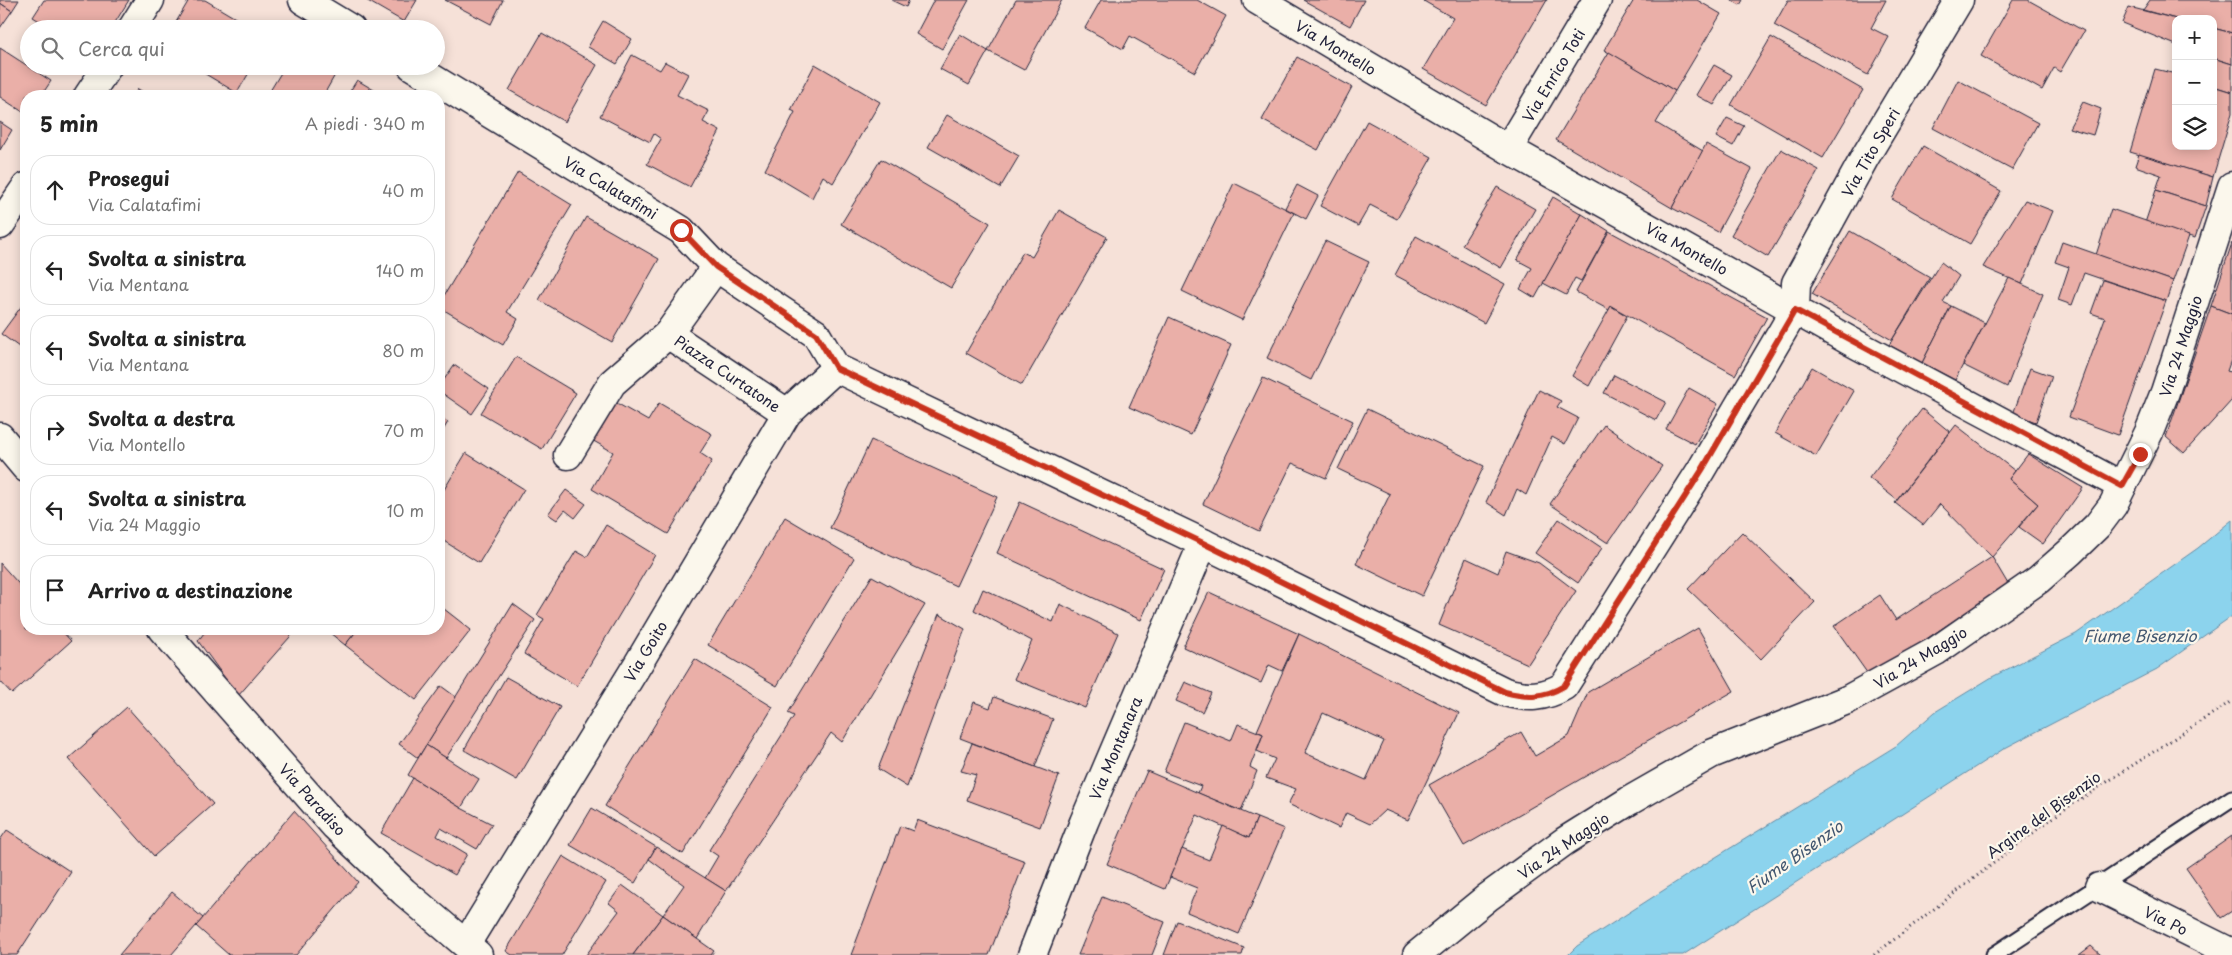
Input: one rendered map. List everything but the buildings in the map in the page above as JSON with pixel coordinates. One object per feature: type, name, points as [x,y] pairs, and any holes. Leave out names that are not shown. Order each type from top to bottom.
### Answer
[{"type":"street","points":[[138,20],[150,0]]},
{"type":"street","points":[[303,0],[336,20]]},
{"type":"street","name":"Via Montello","points":[[1257,0],[1508,149],[1795,310],[2122,486]]},
{"type":"street","name":"Via Enrico Toti","points":[[1508,149],[1597,0]]},
{"type":"street","name":"Via Tito Speri","points":[[1795,310],[1796,283],[1866,157],[1959,0]]},
{"type":"street","points":[[92,90],[102,75]]},
{"type":"street","name":"Via Calatafimi","points":[[427,75],[681,230],[716,267],[816,334],[836,368]]},
{"type":"street","name":"Via 24 Maggio","points":[[1417,955],[1488,896],[1565,841],[1629,801],[1711,754],[1847,700],[1936,651],[2038,580],[2070,552],[2098,525],[2113,505],[2150,432],[2165,392],[2232,186]]},
{"type":"street","points":[[0,225],[20,196]]},
{"type":"street","name":"Piazza Curtatone","points":[[568,455],[612,383],[668,334],[716,267]]},
{"type":"street","points":[[836,368],[1203,543],[1505,692],[1528,697],[1545,695],[1564,686],[1702,470],[1795,310]]},
{"type":"street","name":"Piazza Curtatone","points":[[668,334],[787,413]]},
{"type":"street","name":"Via Goito","points":[[472,950],[638,664],[787,413],[836,368]]},
{"type":"street","points":[[0,437],[20,461]]},
{"type":"street","name":"Via Montanara","points":[[1032,955],[1084,822],[1203,543]]},
{"type":"street","name":"Via Paradiso","points":[[167,635],[335,826],[404,892],[472,950]]},
{"type":"street","name":"Via Po","points":[[2099,887],[2232,952]]},
{"type":"lane","points":[[1994,955],[2232,798]]},
{"type":"path","name":"Argine del Bisenzio","points":[[1874,955],[2059,813],[2232,701]]},
{"type":"water","name":"Fiume Bisenzio","points":[[2232,520],[2232,616],[2157,669],[2005,748],[1683,955],[1568,955],[1577,946],[1695,870],[1896,746],[1935,712],[1992,677],[2076,634],[2198,548]]},
{"type":"route","points":[[681,230],[716,267],[816,334],[836,368],[1203,543],[1505,692],[1528,697],[1545,695],[1564,686],[1702,470],[1795,310],[2122,486],[2140,454]]}]
